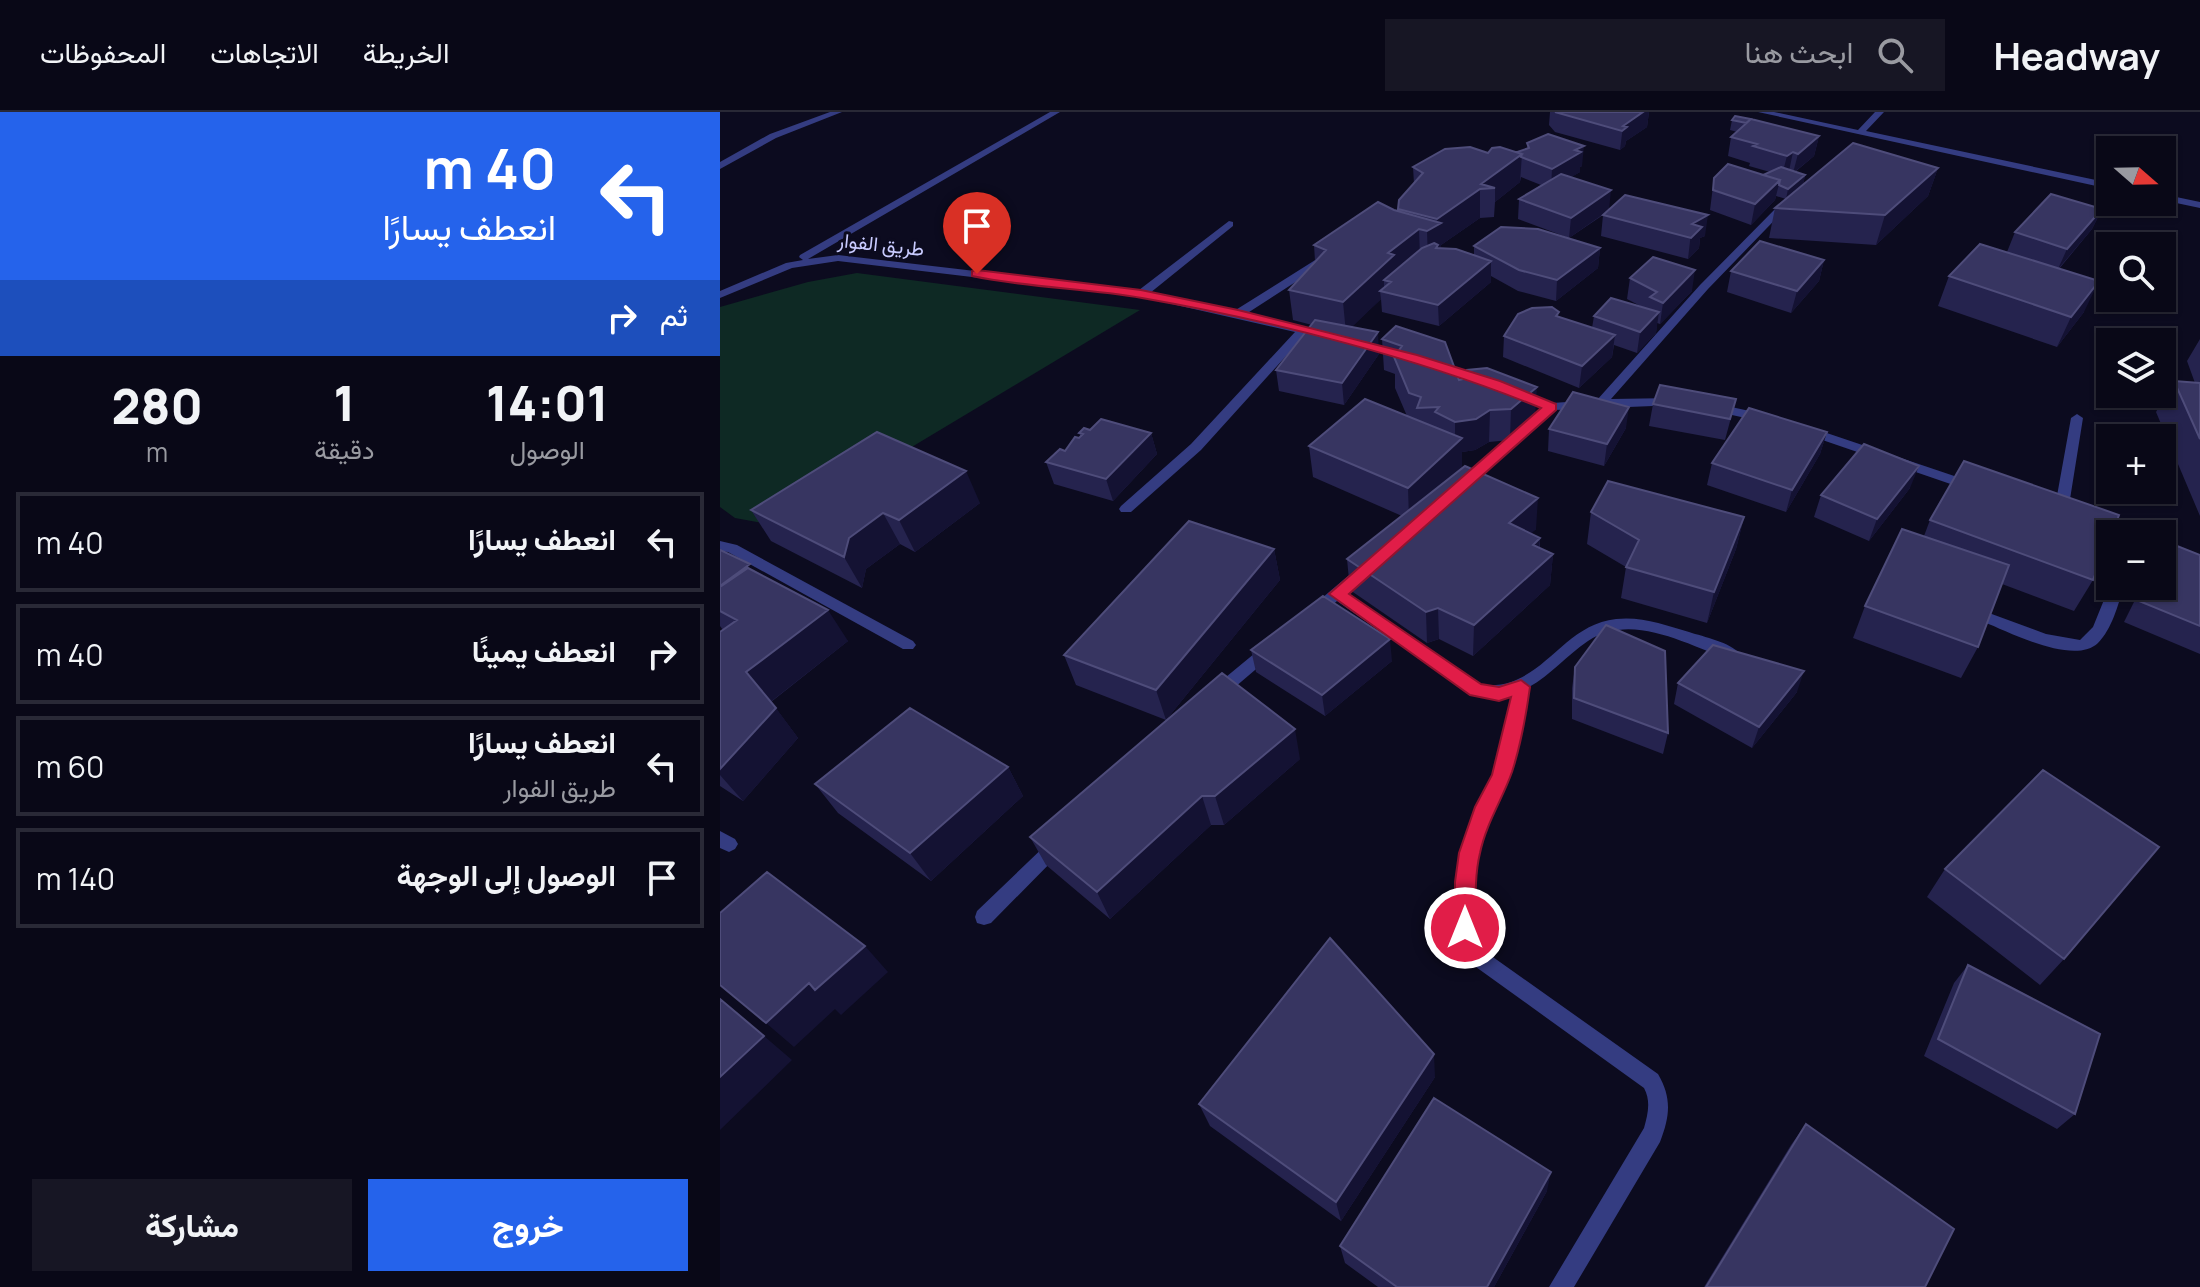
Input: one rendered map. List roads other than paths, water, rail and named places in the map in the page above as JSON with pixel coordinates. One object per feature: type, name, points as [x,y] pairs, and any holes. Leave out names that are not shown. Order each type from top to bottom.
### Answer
[{"type":"street","points":[[720,166],[773,136],[838,112]]},
{"type":"street","points":[[790,265],[1056,112]]},
{"type":"street","points":[[1762,112],[2096,183]]},
{"type":"street","points":[[1860,133],[1880,112]]},
{"type":"street","points":[[1601,403],[1776,211],[1799,191]]},
{"type":"street","points":[[2176,200],[2200,205]]},
{"type":"street","points":[[1141,294],[1229,224]]},
{"type":"street","points":[[1238,314],[1337,250]]},
{"type":"street","name":"طريق الفوار","points":[[720,295],[790,265],[838,258],[1141,294],[1334,337]]},
{"type":"street","points":[[1126,509],[1196,447],[1303,330]]},
{"type":"street","points":[[1424,361],[1496,384]]},
{"type":"street","points":[[1509,390],[1551,407],[1601,403],[1698,404],[1784,424]]},
{"type":"street","points":[[1456,490],[1551,407]]},
{"type":"street","points":[[2046,514],[2066,521],[2077,418]]},
{"type":"street","points":[[1798,428],[1919,466],[1990,493]]},
{"type":"street","points":[[720,546],[732,548],[908,645]]},
{"type":"street","points":[[1304,621],[1373,563]]},
{"type":"street","points":[[1337,594],[1477,691],[1499,694],[1521,687],[1577,641],[1606,626],[1628,624],[1665,631],[1747,661]]},
{"type":"street","points":[[1989,618],[2073,648],[2087,645],[2098,633],[2111,600]]},
{"type":"street","points":[[1203,705],[1281,639]]},
{"type":"street","points":[[1521,687],[1501,775],[1485,807],[1470,853],[1465,882],[1465,928],[1476,956],[1651,1081],[1661,1096],[1652,1134],[1561,1287]]},
{"type":"street","points":[[984,917],[1072,831]]}]
